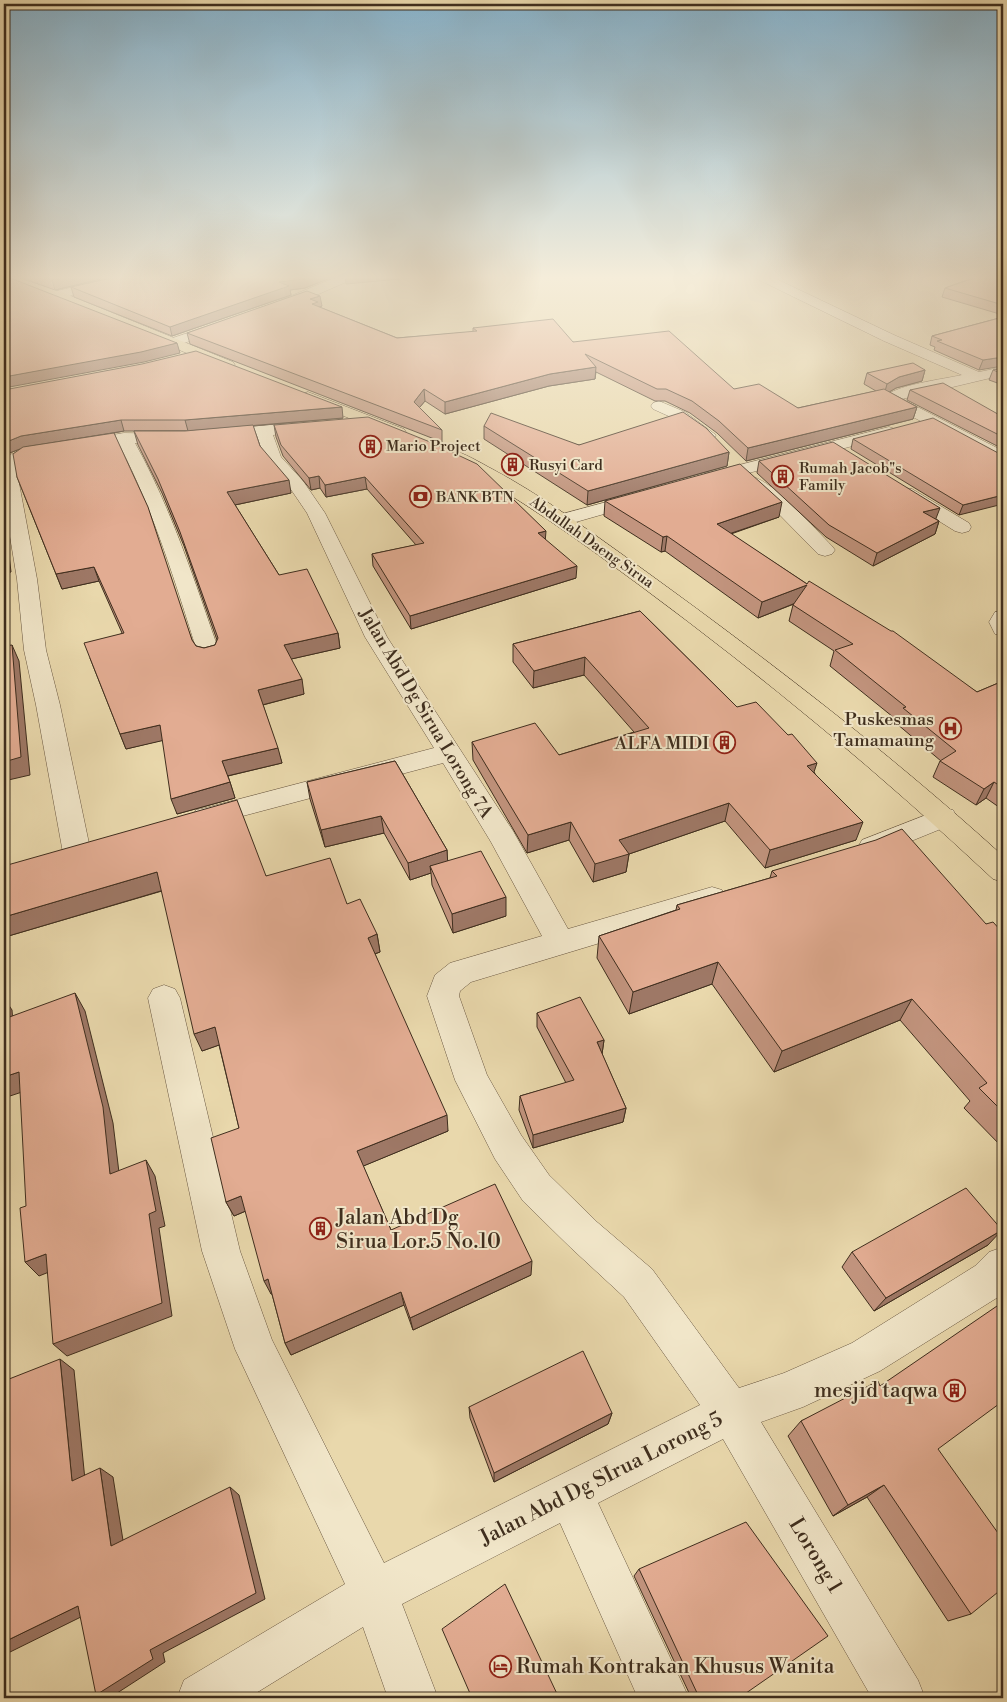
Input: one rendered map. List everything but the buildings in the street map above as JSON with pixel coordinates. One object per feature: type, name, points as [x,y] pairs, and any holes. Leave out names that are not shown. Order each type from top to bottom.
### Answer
[{"type":"main road","points":[[203,355],[248,374]]},
{"type":"main road","name":"Abdullah Daeng Sirua","points":[[294,391],[426,443],[495,477],[562,520],[754,661],[944,817],[1003,872]]},
{"type":"street","points":[[938,355],[990,374]]},
{"type":"street","points":[[990,374],[911,391],[890,398],[893,402],[1003,458]]},
{"type":"street","points":[[659,406],[679,415],[717,444]]},
{"type":"street","points":[[695,483],[742,469],[932,421]]},
{"type":"street","points":[[207,436],[375,422]]},
{"type":"street","name":"Jalan Abd Dg Sirua Lorong 7A","points":[[263,431],[273,458],[297,485],[316,514],[376,637],[503,838],[561,943]]},
{"type":"street","points":[[50,861],[87,850],[48,705],[19,580],[7,466],[12,460],[21,456],[124,438],[188,438]]},
{"type":"street","points":[[124,438],[147,481],[173,545],[208,654]]},
{"type":"street","points":[[833,447],[849,457]]},
{"type":"street","points":[[730,456],[751,480],[825,550]]},
{"type":"street","points":[[889,482],[962,527]]},
{"type":"street","points":[[562,520],[657,493]]},
{"type":"street","points":[[1003,617],[1000,622],[1003,629]]},
{"type":"street","points":[[12,655],[35,650]]},
{"type":"street","points":[[181,824],[448,753]]},
{"type":"street","points":[[846,857],[944,817]]},
{"type":"street","name":"Lorong 1","points":[[732,891],[461,972],[446,984],[444,996],[472,1080],[508,1147],[536,1188],[584,1235],[638,1283],[731,1412],[900,1698]]},
{"type":"street","points":[[164,998],[221,1251],[255,1349],[374,1593],[414,1698]]},
{"type":"street","name":"Jalan Abd Dg SIrua Lorong 5","points":[[202,1698],[374,1593],[731,1412],[788,1392],[866,1357],[998,1280]]},
{"type":"street","points":[[568,1494],[589,1532],[646,1664],[664,1698]]},
{"type":"place","name":"Mario Project","points":[[370,446]]},
{"type":"place","name":"Rusyi Card","points":[[513,465]]},
{"type":"place","name":"Rumah Jacob\"s Family","points":[[783,477]]},
{"type":"place","name":"BANK BTN","points":[[420,497]]},
{"type":"place","name":"Puskesmas Tamamaung","points":[[950,729]]},
{"type":"place","name":"ALFA MIDI","points":[[725,743]]},
{"type":"place","name":"Jalan Abd Dg Sirua Lor.5 No.10","points":[[320,1229]]},
{"type":"place","name":"mesjid taqwa","points":[[954,1390]]},
{"type":"place","name":"Rumah Kontrakan Khusus Wanita","points":[[500,1666]]}]
